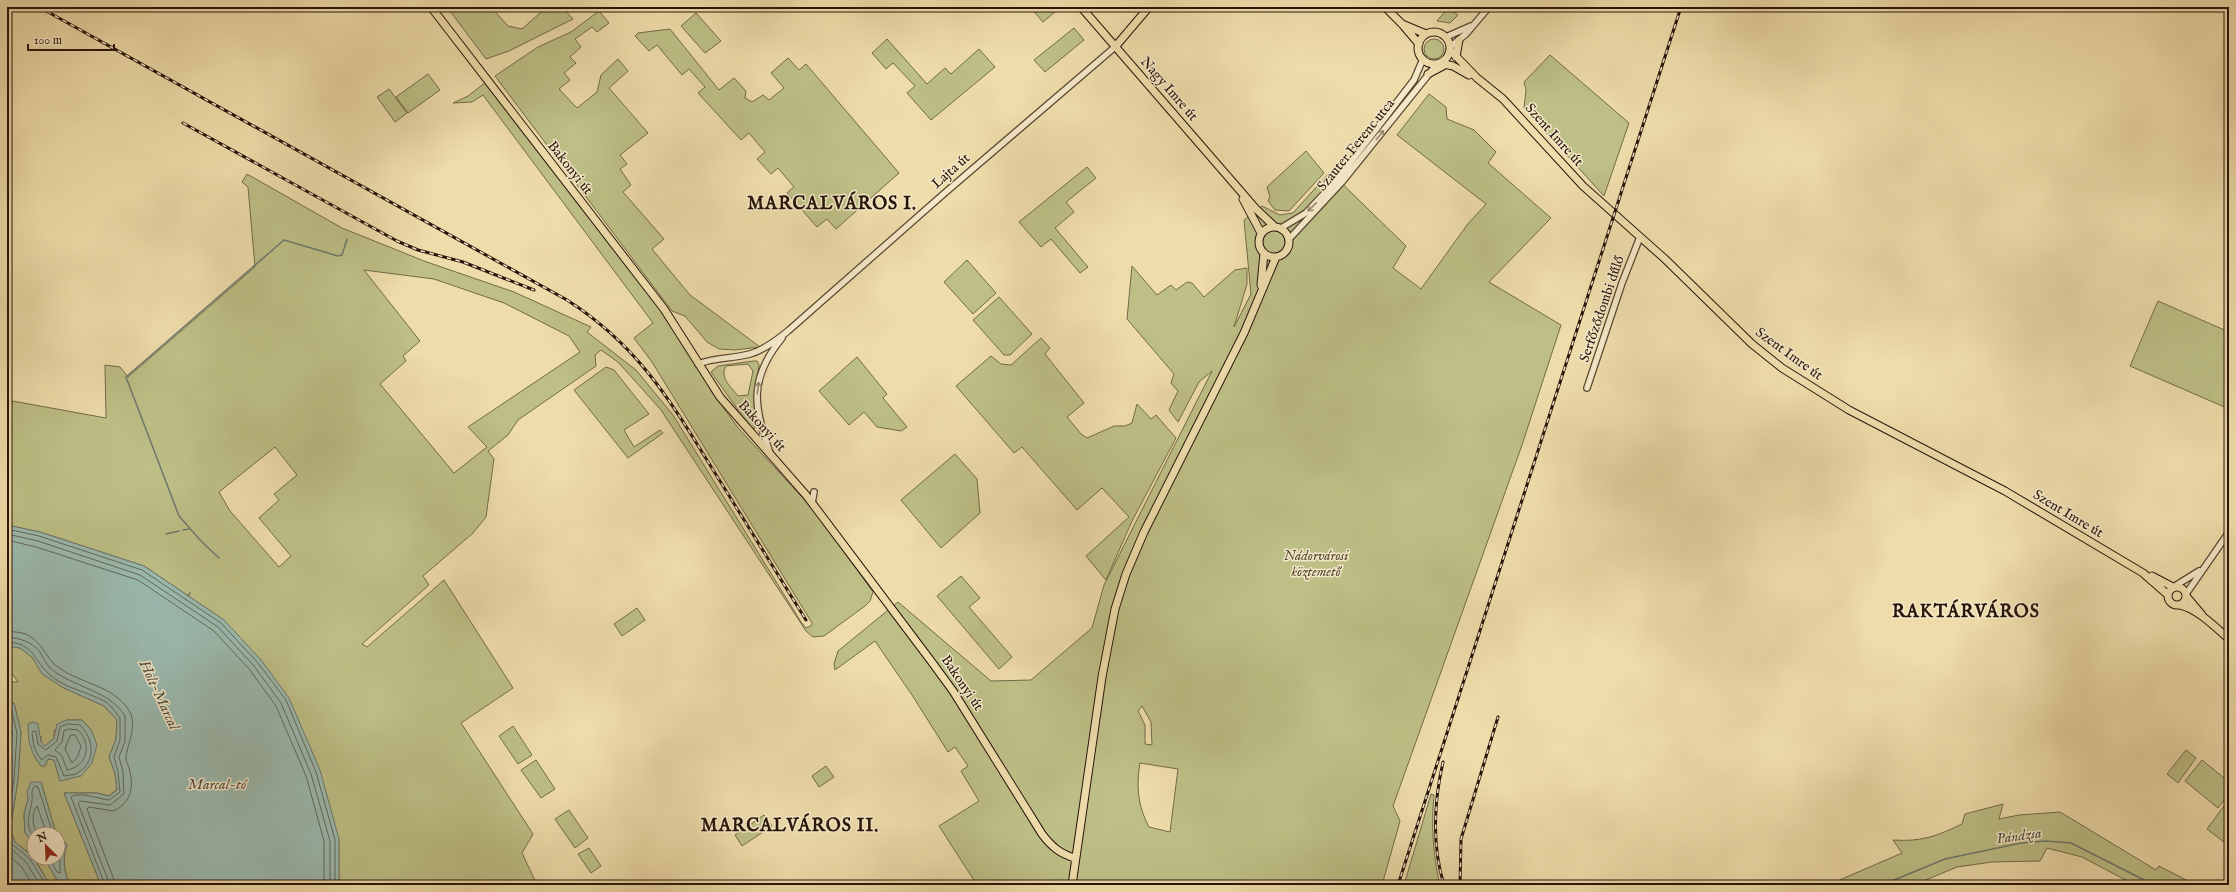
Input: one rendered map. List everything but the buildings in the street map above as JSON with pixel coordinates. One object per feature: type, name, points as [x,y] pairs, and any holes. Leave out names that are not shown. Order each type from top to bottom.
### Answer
[{"type":"main road","name":"Bakonyi út","points":[[431,7],[664,309],[720,397],[812,502],[953,691],[1042,834],[1053,847],[1067,856],[1075,858]]},
{"type":"main road","name":"Nagy Imre út","points":[[1081,7],[1238,189],[1256,209],[1278,227]]},
{"type":"main road","points":[[1114,47],[1150,7]]},
{"type":"main road","points":[[1384,7],[1402,24],[1418,44]]},
{"type":"main road","points":[[1402,24],[1426,34],[1439,33],[1446,37],[1450,49],[1446,59],[1438,64],[1427,62],[1422,59],[1418,52],[1418,44],[1426,34]]},
{"type":"main road","points":[[1456,57],[1459,40]]},
{"type":"main road","name":"Szent Imre út","points":[[1450,49],[1477,78],[1503,99],[1583,186],[1640,237],[1728,322],[1782,368],[1848,410],[2005,491],[2143,573],[2174,587]]},
{"type":"main road","name":"Szent Imre út","points":[[1438,64],[1453,66],[1477,78]]},
{"type":"main road","points":[[1428,74],[1444,66],[1453,66]]},
{"type":"main road","name":"Nagy Imre út","points":[[1238,189],[1261,233]]},
{"type":"main road","points":[[1072,885],[1102,677],[1115,609],[1126,574],[1144,532],[1244,332],[1260,295],[1276,257],[1286,252],[1290,238],[1278,227],[1265,229],[1261,233],[1258,242],[1264,253],[1260,295]]},
{"type":"main road","points":[[1264,253],[1276,257]]},
{"type":"main road","name":"Szent Imre út","points":[[2143,573],[2167,594]]},
{"type":"main road","points":[[2206,620],[2183,589],[2174,587],[2167,594],[2171,604],[2186,606],[2229,639]]},
{"type":"main road","points":[[2180,605],[2184,602],[2186,595]]},
{"type":"street","points":[[1450,49],[1489,7]]},
{"type":"street","points":[[1446,37],[1473,25]]},
{"type":"street","name":"Lajta út","points":[[698,364],[711,358],[752,354],[788,331],[937,199],[1114,47]]},
{"type":"street","name":"Szauter Ferenc utca","points":[[1278,227],[1306,213],[1337,180],[1414,80],[1422,59]]},
{"type":"street","name":"Szauter Ferenc utca","points":[[1290,238],[1342,182],[1428,74],[1438,64]]},
{"type":"street","name":"Serfőződombi dűlő","points":[[1587,388],[1622,283],[1640,237]]},
{"type":"street","name":"Lajta út","points":[[770,453],[757,410],[759,382],[766,359],[788,331]]},
{"type":"street","points":[[2186,595],[2229,532]]},
{"type":"street","points":[[2174,587],[2188,580],[2207,564]]},
{"type":"green space","points":[[447,7],[491,7],[508,26],[522,29],[547,7],[562,7],[573,19],[509,51],[486,59]]},
{"type":"green space","points":[[1030,7],[1061,7],[1043,22]]},
{"type":"green space","points":[[1448,8],[1458,15],[1450,23],[1437,21]]},
{"type":"green space","points":[[599,11],[609,23],[597,32],[592,27],[575,39],[581,47],[570,57],[576,63],[564,73],[570,80],[559,89],[577,108],[597,92],[601,75],[618,59],[628,71],[609,88],[648,133],[620,155],[627,164],[620,169],[631,185],[623,192],[664,239],[652,249],[690,295],[760,347],[735,350],[719,349],[707,342],[685,316],[672,311],[495,76],[538,47],[571,32]]},
{"type":"green space","points":[[696,13],[721,41],[705,53],[681,26]]},
{"type":"green space","points":[[1074,28],[1084,40],[1045,72],[1034,60]]},
{"type":"green space","points":[[670,29],[719,90],[734,78],[746,91],[745,98],[752,102],[763,95],[769,100],[784,88],[771,73],[788,58],[799,70],[806,64],[899,173],[836,229],[827,219],[817,227],[787,193],[794,187],[778,168],[771,174],[757,159],[765,152],[749,133],[741,140],[698,93],[705,87],[689,69],[682,75],[657,45],[649,51],[635,36],[638,33]]},
{"type":"green space","points":[[887,39],[927,84],[945,68],[951,74],[979,49],[995,67],[931,120],[907,93],[915,86],[893,63],[886,69],[872,53]]},
{"type":"green space","points":[[1434,39],[1441,42],[1444,49],[1441,56],[1434,59],[1427,56],[1424,49],[1427,42]]},
{"type":"green space","points":[[1550,55],[1629,123],[1604,196],[1524,108],[1526,90],[1524,82]]},
{"type":"green space","points":[[428,74],[440,90],[408,113],[396,97]]},
{"type":"green space","points":[[486,82],[632,269],[686,345],[711,391],[739,429],[813,509],[873,592],[870,601],[865,606],[824,636],[813,637],[806,631],[661,410],[618,362],[601,350],[595,355],[596,366],[518,420],[508,435],[488,451],[494,459],[486,517],[473,533],[423,576],[429,585],[362,644],[367,647],[444,580],[513,688],[461,723],[533,834],[522,853],[537,885],[339,885],[339,839],[224,620],[144,566],[40,532],[7,525],[7,400],[106,418],[105,365],[120,367],[128,377],[255,267],[248,187],[242,182],[247,174],[342,228],[424,261],[514,292],[591,327],[587,332],[636,370],[673,415],[801,622],[806,628],[811,626],[812,623],[652,362],[634,338],[653,323],[483,95],[472,102],[453,103],[468,96]],"holes":[[[364,270],[434,279],[504,303],[569,336],[580,352],[468,427],[487,447],[454,473],[380,384],[406,361],[403,356],[420,341]],[[275,447],[297,475],[274,494],[279,500],[259,518],[291,556],[279,567],[230,511],[219,492]]]},
{"type":"green space","points":[[389,89],[407,113],[395,122],[377,97]]},
{"type":"green space","name":"Nádorvárosi köztemető","points":[[1429,94],[1446,107],[1447,119],[1474,130],[1496,152],[1488,163],[1551,218],[1489,282],[1561,325],[1522,445],[1393,806],[1400,821],[1382,885],[977,885],[939,826],[979,801],[961,771],[968,766],[955,747],[948,752],[912,695],[875,641],[835,670],[834,664],[838,651],[898,602],[991,681],[1031,680],[1092,628],[1104,585],[1212,371],[1199,382],[1178,422],[1169,410],[1178,391],[1171,383],[1174,374],[1127,319],[1132,266],[1157,295],[1171,285],[1176,290],[1187,282],[1192,283],[1204,297],[1235,270],[1247,268],[1247,284],[1234,327],[1251,294],[1244,220],[1262,206],[1280,215],[1293,213],[1330,172],[1406,246],[1393,268],[1421,289],[1467,225],[1486,204],[1397,135]],"holes":[[[1142,706],[1151,722],[1152,745],[1145,744],[1145,725],[1138,711]],[[1140,763],[1178,769],[1170,832],[1149,827],[1145,819],[1140,804],[1138,788]]]},
{"type":"green space","points":[[1306,151],[1324,173],[1289,211],[1275,210],[1268,201],[1270,197],[1267,187]]},
{"type":"green space","points":[[1087,167],[1096,178],[1066,202],[1074,212],[1055,228],[1088,267],[1080,273],[1051,239],[1041,247],[1019,222]]},
{"type":"green space","points":[[967,260],[996,293],[973,314],[944,282]]},
{"type":"green space","points":[[999,297],[1032,334],[1010,355],[1004,355],[973,320]]},
{"type":"green space","points":[[2158,301],[2229,332],[2229,409],[2130,366]]},
{"type":"green space","points":[[1041,338],[1050,348],[1045,354],[1084,403],[1067,417],[1081,434],[1087,438],[1114,426],[1125,426],[1132,423],[1137,404],[1151,419],[1156,415],[1176,438],[1132,521],[1106,580],[1086,556],[1129,517],[1102,488],[1077,510],[1022,447],[1014,453],[956,386],[991,356],[1001,364],[1011,365]]},
{"type":"green space","points":[[857,357],[887,394],[883,398],[907,427],[901,431],[877,427],[864,412],[849,425],[819,391]]},
{"type":"green space","points":[[757,361],[759,365],[755,395],[756,425],[754,429],[750,427],[711,372],[718,366]],"holes":[[[748,364],[753,371],[748,395],[738,396],[725,378],[724,370],[726,366]]]},
{"type":"green space","points":[[606,367],[614,370],[649,414],[624,430],[634,447],[660,430],[663,433],[628,458],[574,390]]},
{"type":"green space","points":[[955,454],[977,479],[980,513],[941,548],[901,500]]},
{"type":"green space","points":[[961,576],[980,598],[969,607],[1012,657],[999,669],[937,596]]},
{"type":"green space","points":[[637,608],[645,620],[622,636],[614,624]]},
{"type":"green space","points":[[7,646],[20,648],[32,657],[43,674],[64,688],[104,706],[117,720],[116,739],[109,757],[115,773],[117,789],[109,796],[97,793],[64,793],[101,885],[70,885],[64,866],[66,866],[67,845],[66,826],[54,826],[41,782],[28,799],[24,814],[26,851],[15,842],[10,830],[18,780],[21,732],[14,703],[7,702],[7,682],[18,682],[13,675],[7,673]],"holes":[[[67,720],[82,720],[92,731],[60,781],[54,760],[48,759],[45,766],[41,766],[34,756],[41,736],[41,742],[45,746],[54,738],[54,731]]]},
{"type":"green space","points":[[513,726],[532,755],[518,764],[499,736]]},
{"type":"green space","points":[[2186,750],[2196,758],[2178,783],[2167,774]]},
{"type":"green space","points":[[536,760],[555,789],[541,798],[521,770]]},
{"type":"green space","points":[[2202,760],[2229,782],[2229,794],[2218,808],[2185,781]]},
{"type":"green space","points":[[826,766],[834,777],[819,787],[812,776]]},
{"type":"green space","points":[[1431,794],[1434,795],[1433,840],[1440,885],[1404,885]]},
{"type":"green space","points":[[2229,799],[2229,846],[2207,829]]},
{"type":"green space","points":[[2003,804],[1999,819],[2019,815],[2060,812],[2156,870],[2159,866],[2196,885],[2135,885],[2082,857],[2047,848],[2040,861],[1992,862],[1957,867],[1914,885],[1828,885],[1902,853],[1893,840],[1921,839],[1937,835],[1962,824],[1965,814]]},
{"type":"green space","points":[[569,810],[588,838],[575,848],[555,819]]},
{"type":"green space","points":[[764,815],[772,826],[742,846],[735,835]]},
{"type":"green space","points":[[589,848],[601,866],[591,873],[578,854]]},
{"type":"green space","points":[[39,866],[49,866],[60,885],[50,885]]},
{"type":"water","name":"Marcal-tó","points":[[7,525],[40,532],[144,566],[224,620],[261,660],[289,698],[320,770],[339,839],[339,885],[101,885],[64,793],[97,793],[109,796],[117,790],[115,773],[109,757],[116,739],[117,720],[104,706],[64,688],[42,674],[32,657],[20,648],[7,646]]},
{"type":"water","points":[[7,702],[14,703],[21,732],[18,780],[10,830],[15,842],[26,851],[26,866],[38,866],[50,885],[9,885],[7,882]]},
{"type":"water","points":[[67,720],[82,720],[92,731],[97,745],[92,763],[81,776],[60,781],[54,760],[48,759],[45,766],[41,766],[34,756],[28,736],[28,724],[33,722],[38,724],[41,742],[45,746],[54,738],[57,724]]},
{"type":"water","points":[[31,782],[41,782],[54,826],[26,826],[26,834],[25,833],[24,814],[28,799],[27,792]]},
{"type":"water","points":[[49,866],[64,866],[70,885],[60,885]]},
{"type":"waterway","points":[[219,558],[201,541],[179,516],[126,377],[284,240],[338,256],[342,255],[347,239]]},
{"type":"waterway","points":[[183,530],[189,529]]},
{"type":"waterway","points":[[166,534],[179,531]]},
{"type":"waterway","name":"Pándzsa","points":[[1882,885],[1945,859],[2021,843],[2046,841],[2071,843],[2154,885]]},
{"type":"railway","points":[[39,7],[567,300],[593,319],[616,338],[636,359],[671,404],[806,620]]},
{"type":"railway","points":[[1398,885],[1681,7]]},
{"type":"railway","points":[[183,123],[397,241],[418,250],[463,262],[534,290]]},
{"type":"railway","points":[[1460,885],[1461,839],[1498,717]]},
{"type":"railway","points":[[1443,762],[1436,808],[1436,839],[1440,870],[1444,885]]},
{"type":"district","name":"MARCALVÁROS I.","points":[[832,204]]},
{"type":"district","name":"RAKTÁRVÁROS","points":[[1966,612]]},
{"type":"district","name":"MARCALVÁROS II.","points":[[790,826]]},
{"type":"water label","name":"Holt-Marcal","points":[[159,695]]}]
